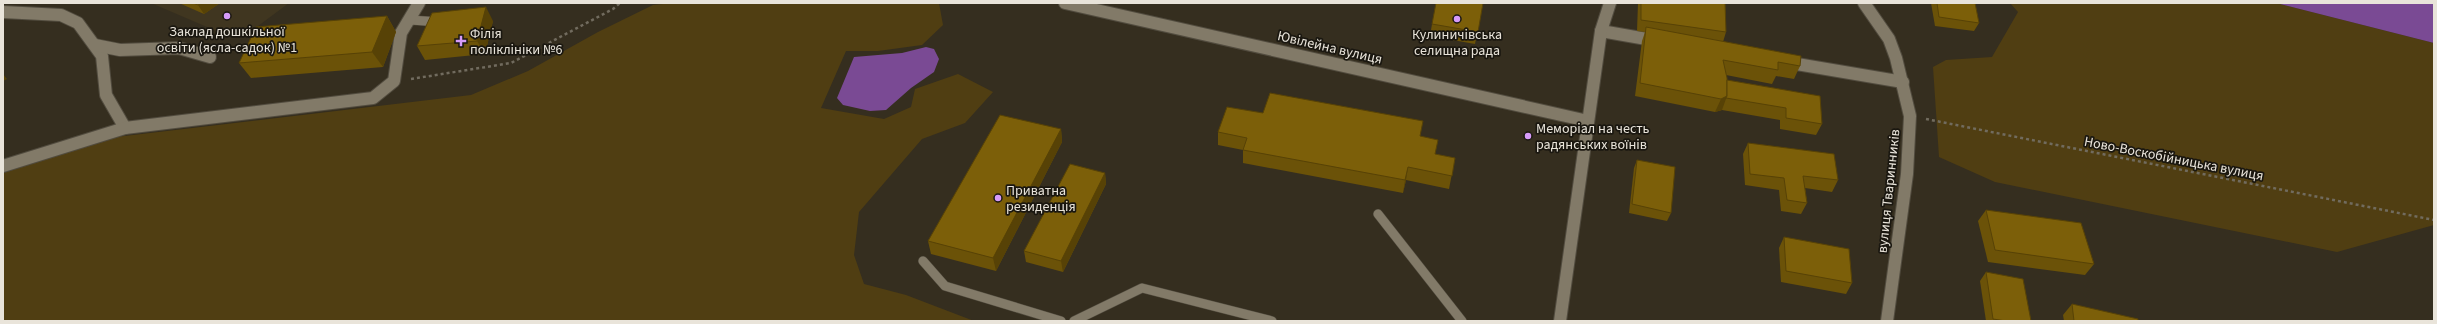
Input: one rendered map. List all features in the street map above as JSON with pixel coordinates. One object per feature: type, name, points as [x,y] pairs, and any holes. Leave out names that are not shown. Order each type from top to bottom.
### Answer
[{"type":"street","points":[[3,166],[125,128],[373,98],[394,81],[401,33],[419,3]]},
{"type":"street","name":"Ювілейна вулиця","points":[[1065,3],[1588,121]]},
{"type":"street","points":[[1560,321],[1601,30],[1610,3]]},
{"type":"street","name":"вулиця Тваринників","points":[[1864,3],[1889,39],[1903,82],[1910,116],[1907,174],[1887,321]]},
{"type":"street","points":[[3,12],[61,15],[78,23],[102,56],[106,95],[125,128]]},
{"type":"street","points":[[1601,30],[1670,43]]},
{"type":"street","points":[[95,45],[120,50],[179,48],[210,57]]},
{"type":"street","points":[[1771,60],[1903,82]]},
{"type":"lane","points":[[410,20],[448,23]]},
{"type":"lane","points":[[1378,214],[1462,321]]},
{"type":"lane","points":[[923,261],[945,286],[1061,321]]},
{"type":"lane","points":[[1074,321],[1142,288],[1272,321]]},
{"type":"path","points":[[394,81],[511,63],[613,9],[620,3]]},
{"type":"path","name":"Ново-Воскобійницька вулиця","points":[[1910,116],[2434,220]]},
{"type":"shaded area","name":"Заклад дошкільної освіти (ясла-садок) №1","points":[[151,3],[289,3],[254,29],[221,33]]},
{"type":"shaded area","points":[[672,3],[939,3],[943,25],[922,45],[878,51],[846,51],[821,108],[884,119],[911,107],[915,89],[958,74],[993,92],[965,123],[922,139],[859,212],[854,255],[864,284],[906,295],[974,321],[3,321],[3,173],[116,137],[471,95],[528,71],[598,32],[653,5]]},
{"type":"shaded area","points":[[2010,3],[2276,3],[2434,43],[2434,225],[2337,252],[1995,182],[1939,157],[1933,67],[1946,60],[1992,57],[2018,12]]},
{"type":"shaded area","points":[[2276,3],[2434,3],[2434,43]]},
{"type":"shaded area","points":[[926,47],[934,49],[939,59],[934,72],[911,88],[886,110],[870,111],[843,105],[837,98],[854,57],[902,53]]},
{"type":"building","name":"Кулиничівська селищна рада","points":[[1436,3],[1483,3],[1478,32],[1432,24]]},
{"type":"building","points":[[1641,3],[1725,3],[1726,32],[1641,20]]},
{"type":"building","points":[[1937,3],[1975,3],[1979,23],[1939,17]]},
{"type":"building","points":[[486,7],[477,41],[417,46],[432,13]]},
{"type":"building","points":[[387,16],[372,52],[239,63],[256,27]]},
{"type":"building","points":[[1646,27],[1801,56],[1800,66],[1778,62],[1778,70],[1723,60],[1727,78],[1727,96],[1721,99],[1640,83]]},
{"type":"building","points":[[1727,80],[1820,96],[1822,124],[1786,118],[1786,108],[1726,98]]},
{"type":"building","points":[[1270,93],[1423,121],[1420,136],[1438,140],[1435,154],[1455,158],[1452,176],[1408,167],[1405,180],[1243,150],[1247,138],[1218,132],[1227,107],[1263,113]]},
{"type":"building","name":"Приватна резиденція","points":[[1000,115],[1061,129],[993,258],[928,241]]},
{"type":"building","points":[[1748,143],[1834,154],[1838,180],[1803,176],[1807,203],[1787,200],[1784,178],[1750,174]]},
{"type":"building","points":[[1637,160],[1675,167],[1671,213],[1632,204]]},
{"type":"building","points":[[1070,164],[1105,173],[1061,261],[1024,251]]},
{"type":"building","points":[[1986,210],[2081,223],[2094,264],[1995,250]]},
{"type":"building","points":[[1784,237],[1849,249],[1852,283],[1786,271]]},
{"type":"building","points":[[1986,272],[2023,279],[2031,321],[2006,321],[1993,319]]},
{"type":"building","points":[[2072,304],[2138,319],[2138,321],[2074,321]]},
{"type":"place","name":"Заклад дошкільної освіти (ясла-садок) №1","points":[[227,16]]},
{"type":"place","name":"Кулиничівська селищна рада","points":[[1457,19]]},
{"type":"place","name":"Філія поліклініки №6","points":[[461,41]]},
{"type":"place","name":"Меморіал на честь радянських воїнів","points":[[1528,136]]},
{"type":"place","name":"Приватна резиденція","points":[[998,198]]}]
